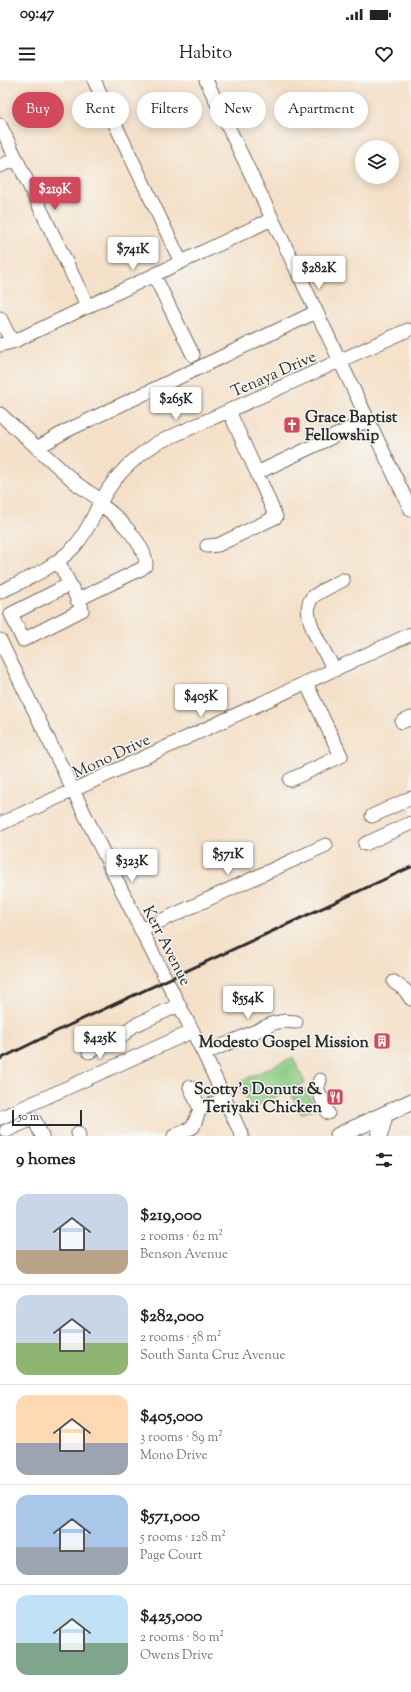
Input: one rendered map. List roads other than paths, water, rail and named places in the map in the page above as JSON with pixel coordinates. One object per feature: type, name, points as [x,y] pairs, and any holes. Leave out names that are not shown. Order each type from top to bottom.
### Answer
[{"type":"main road","points":[[338,1136],[411,1102]]},
{"type":"main road","points":[[378,1136],[385,1114]]},
{"type":"street","points":[[94,80],[181,262]]},
{"type":"street","points":[[206,80],[411,510]]},
{"type":"street","points":[[0,125],[88,307]]},
{"type":"street","points":[[0,166],[16,159]]},
{"type":"street","points":[[0,318],[6,344],[88,307],[272,219]]},
{"type":"street","points":[[154,275],[193,355]]},
{"type":"street","points":[[37,448],[72,428],[316,312]]},
{"type":"street","name":"Tenaya Drive","points":[[0,592],[33,576],[58,561],[76,545],[87,530],[101,502],[120,473],[143,452],[157,443],[408,330]]},
{"type":"street","points":[[206,546],[218,545],[276,518],[229,411]]},
{"type":"street","points":[[0,414],[77,484],[101,502],[131,534],[144,556],[146,565],[141,569],[77,600]]},
{"type":"street","points":[[257,473],[368,420]]},
{"type":"street","points":[[58,561],[70,584],[82,610],[23,640],[11,614],[70,584]]},
{"type":"street","points":[[335,670],[315,632],[307,609],[311,598],[343,580]]},
{"type":"street","name":"Mono Drive","points":[[0,824],[411,634]]},
{"type":"street","name":"Kerr Avenue","points":[[0,640],[141,930],[193,1031],[242,1136]]},
{"type":"street","points":[[290,780],[341,756],[306,683]]},
{"type":"street","points":[[372,816],[411,798]]},
{"type":"street","points":[[364,844],[411,823]]},
{"type":"street","points":[[141,930],[326,845]]},
{"type":"street","points":[[394,982],[405,990],[411,999]]},
{"type":"street","points":[[89,1052],[122,1036],[133,1026],[179,1005]]},
{"type":"street","points":[[204,1054],[274,1022],[296,1022]]},
{"type":"street","points":[[0,1118],[193,1031]]},
{"type":"street","points":[[320,1080],[317,1088],[328,1113]]},
{"type":"street","points":[[174,1136],[193,1127],[200,1109],[190,1087]]},
{"type":"street","points":[[200,1109],[225,1099]]},
{"type":"street","points":[[5,1132],[32,1119],[35,1121],[42,1136]]},
{"type":"railway","points":[[0,1059],[61,1029],[411,867]]},
{"type":"place","name":"Grace Baptist Fellowship","points":[[292,425]]},
{"type":"place","name":"Modesto Gospel Mission","points":[[382,1041]]},
{"type":"place","name":"Scotty's Donuts & Teriyaki Chicken","points":[[335,1097]]}]
